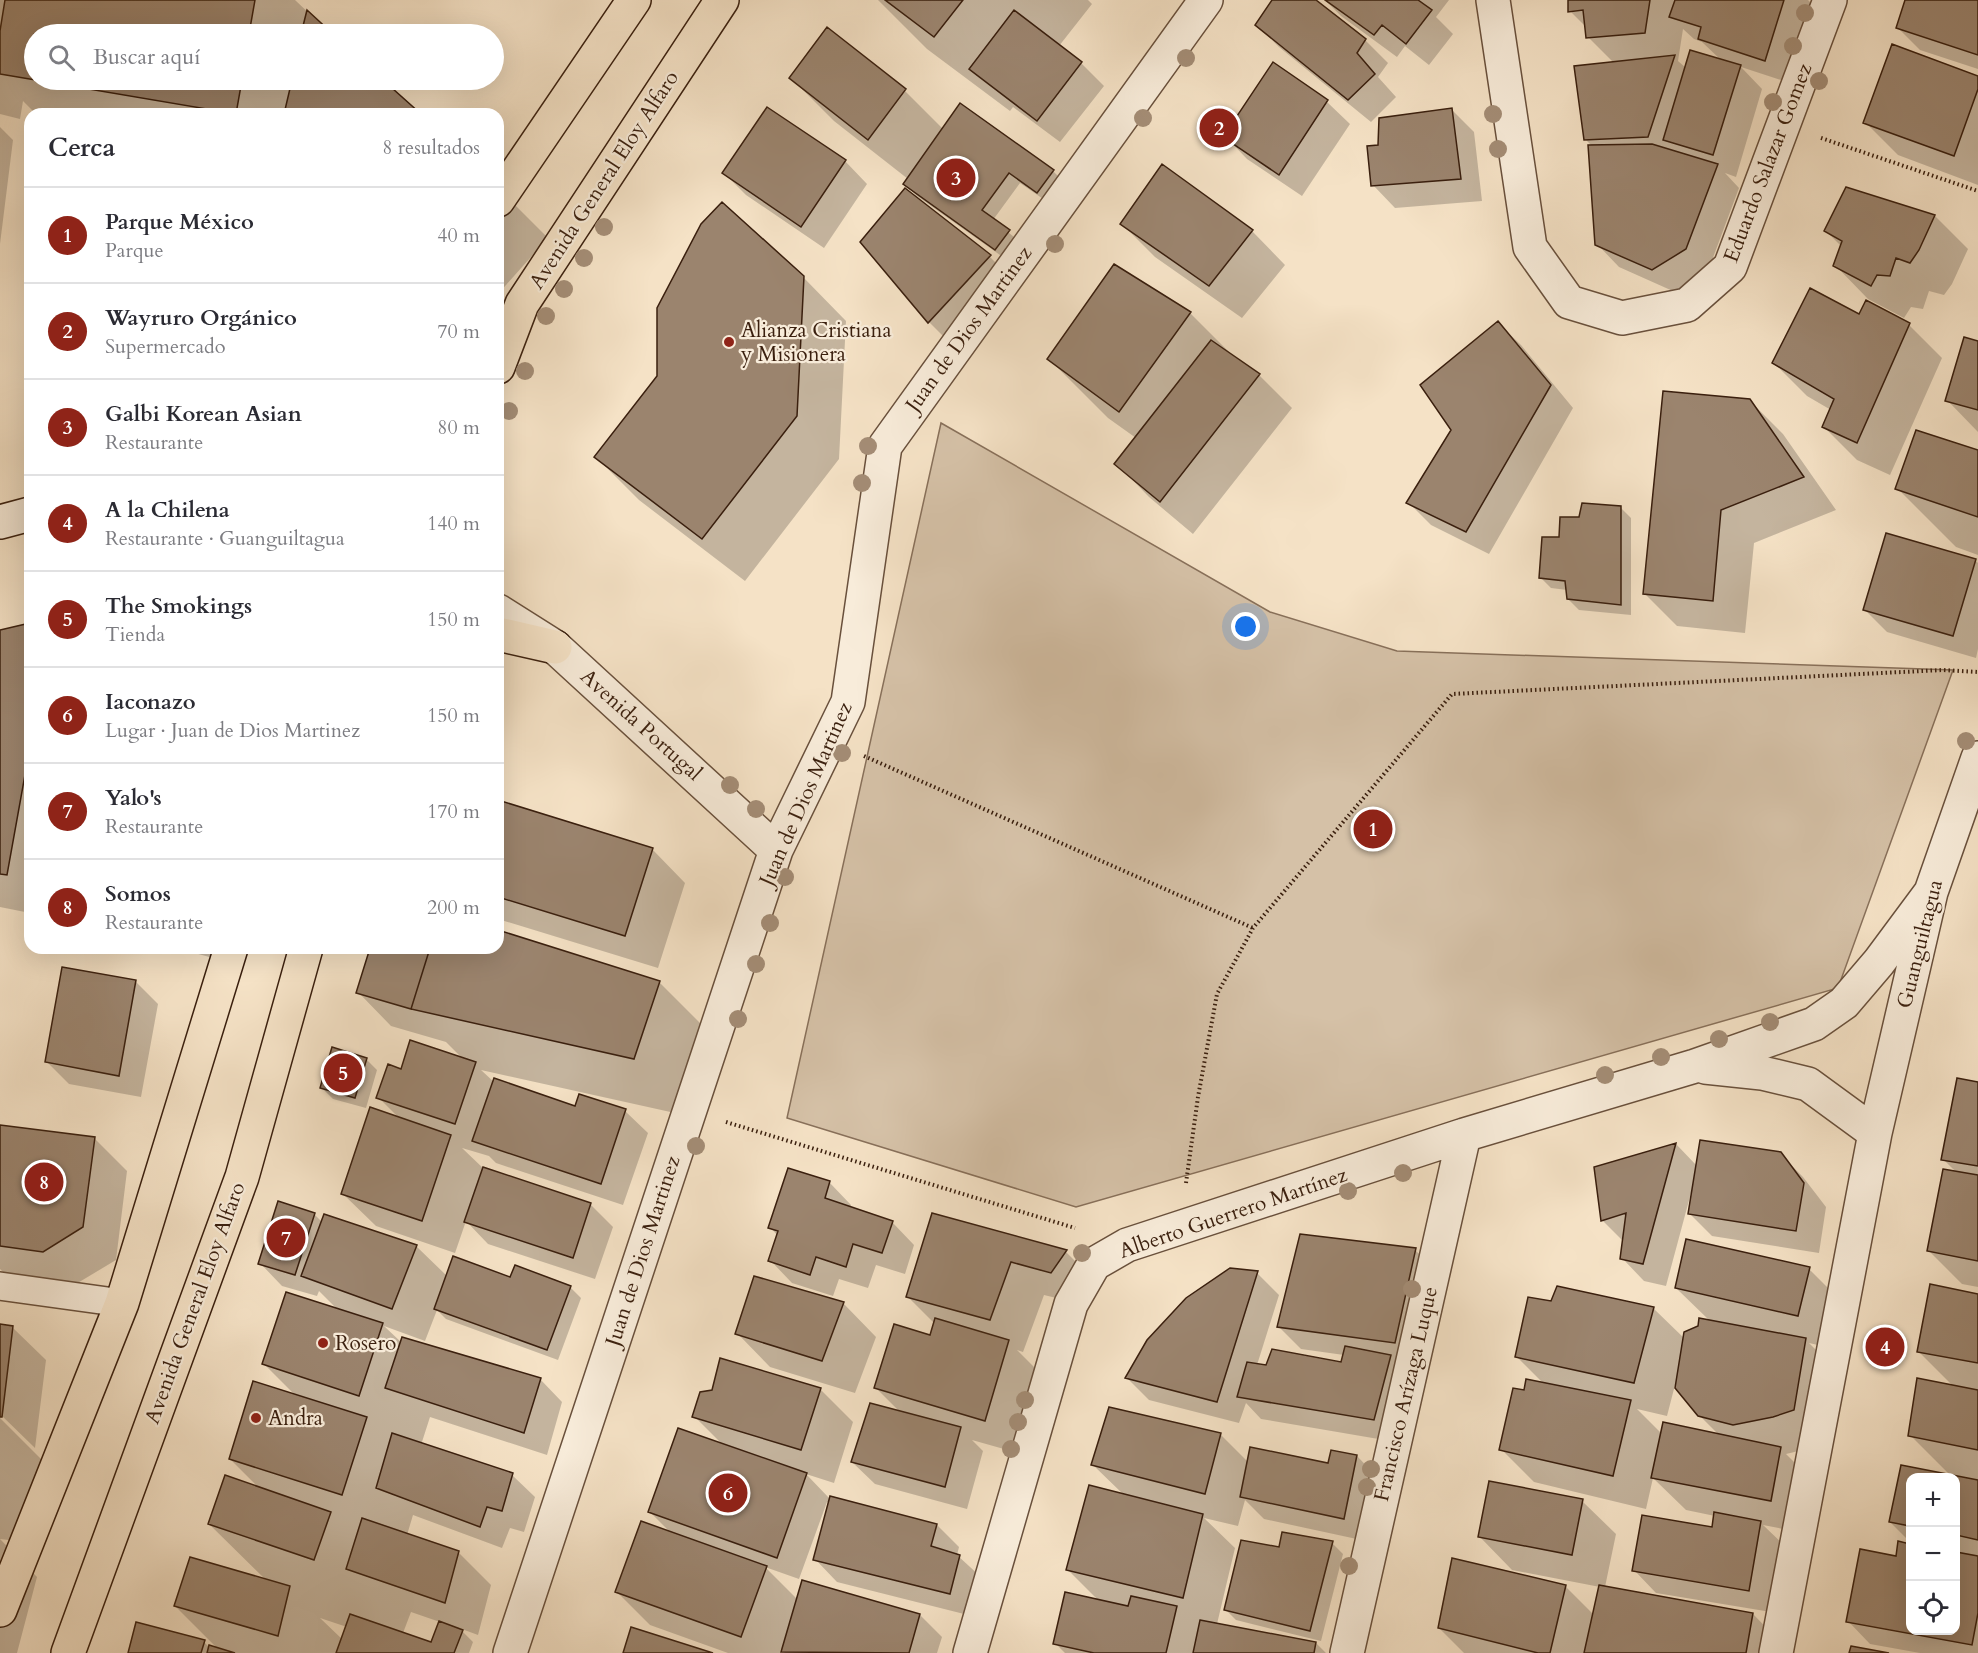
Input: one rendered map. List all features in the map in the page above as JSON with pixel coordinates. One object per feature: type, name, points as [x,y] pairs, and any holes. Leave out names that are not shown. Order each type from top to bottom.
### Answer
[{"type":"main road","points":[[504,191],[634,0]]},
{"type":"main road","name":"Avenida General Eloy Alfaro","points":[[504,352],[522,304],[722,0]]},
{"type":"main road","points":[[504,635],[555,647]]},
{"type":"main road","points":[[0,1610],[122,1303],[229,954]]},
{"type":"main road","name":"Avenida General Eloy Alfaro","points":[[68,1653],[242,1177],[304,954]]},
{"type":"street","name":"Juan de Dios Martinez","points":[[510,1653],[776,850],[848,702],[885,446],[1206,0]]},
{"type":"street","name":"Eduardo Salazar Gomez","points":[[1493,0],[1530,247],[1569,302],[1622,318],[1686,305],[1730,267],[1830,0]]},
{"type":"street","points":[[0,522],[24,516]]},
{"type":"street","name":"Avenida Portugal","points":[[504,615],[555,647],[776,850]]},
{"type":"street","name":"Guanguiltagua","points":[[1776,1653],[1875,1133],[1931,892],[1978,758]]},
{"type":"street","name":"Alberto Guerrero Martínez","points":[[970,1653],[1071,1304],[1094,1264],[1127,1245],[1464,1135],[1695,1066],[1814,1024],[1844,1003],[1879,962],[1931,892]]},
{"type":"street","name":"Alberto Guerrero Martínez","points":[[1695,1066],[1762,1072],[1808,1084],[1875,1133]]},
{"type":"street","name":"Francisco Arízaga Luque","points":[[1347,1653],[1464,1135]]},
{"type":"lane","points":[[0,1286],[122,1303]]},
{"type":"path","points":[[1811,135],[1978,191]]},
{"type":"path","points":[[1185,1188],[1198,1097],[1217,994],[1253,928],[1452,694],[1943,670],[1978,672]]},
{"type":"path","points":[[855,752],[1253,928]]},
{"type":"path","points":[[717,1120],[1083,1231]]},
{"type":"shaded area","points":[[941,423],[1270,612],[1397,651],[1953,670],[1838,988],[1076,1207],[787,1118]]},
{"type":"building","points":[[5,0],[255,0],[251,24],[24,24],[24,78],[0,74],[0,31]]},
{"type":"building","points":[[885,0],[963,0],[934,37]]},
{"type":"building","points":[[1272,0],[1316,0],[1366,39],[1357,53],[1375,74],[1348,100],[1255,25]]},
{"type":"building","points":[[1325,0],[1418,0],[1432,10],[1406,44],[1382,25],[1374,35]]},
{"type":"building","points":[[1568,0],[1650,0],[1645,33],[1586,38],[1583,10],[1568,12]]},
{"type":"building","points":[[1675,0],[1784,0],[1765,61],[1698,39],[1701,27],[1669,17]]},
{"type":"building","points":[[1905,0],[1978,0],[1978,55],[1896,28]]},
{"type":"building","points":[[307,10],[322,24],[304,24]]},
{"type":"building","points":[[1014,10],[1082,62],[1037,121],[969,69]]},
{"type":"building","points":[[827,27],[906,89],[868,140],[789,78]]},
{"type":"building","points":[[1892,44],[1978,76],[1978,89],[1954,156],[1863,123]]},
{"type":"building","points":[[1690,50],[1741,65],[1713,155],[1663,140]]},
{"type":"building","points":[[1675,55],[1648,137],[1584,140],[1574,66]]},
{"type":"building","points":[[1273,62],[1328,100],[1279,175],[1223,137]]},
{"type":"building","points":[[94,90],[240,90],[237,108],[201,108]]},
{"type":"building","points":[[290,90],[394,90],[414,108],[285,108]]},
{"type":"building","points":[[960,103],[1054,170],[1037,193],[1009,173],[982,210],[1010,230],[995,250],[903,184]]},
{"type":"building","points":[[767,107],[846,160],[801,227],[722,173]]},
{"type":"building","points":[[1452,108],[1461,179],[1371,186],[1367,146],[1378,145],[1379,118]]},
{"type":"building","points":[[1652,144],[1718,164],[1686,249],[1652,270],[1595,245],[1588,145]]},
{"type":"building","points":[[1162,164],[1253,230],[1209,286],[1120,224]]},
{"type":"building","points":[[1846,187],[1935,215],[1919,250],[1910,263],[1896,258],[1890,276],[1877,275],[1871,286],[1833,266],[1842,241],[1824,231]]},
{"type":"building","points":[[905,188],[991,255],[928,323],[860,242]]},
{"type":"building","name":"Alianza Cristiana y Misionera","points":[[722,202],[804,276],[797,416],[702,539],[594,457],[657,376],[657,308],[701,224]]},
{"type":"building","points":[[1114,264],[1191,312],[1119,412],[1047,359]]},
{"type":"building","points":[[1810,288],[1859,314],[1866,300],[1910,323],[1857,443],[1822,427],[1834,399],[1772,363]]},
{"type":"building","points":[[1498,321],[1551,385],[1466,532],[1406,503],[1451,430],[1420,385]]},
{"type":"building","points":[[1964,337],[1978,341],[1978,410],[1945,401]]},
{"type":"building","points":[[1211,340],[1260,374],[1160,502],[1114,464]]},
{"type":"building","points":[[1663,391],[1750,399],[1804,477],[1721,510],[1713,601],[1643,594]]},
{"type":"building","points":[[1916,430],[1978,450],[1978,517],[1895,489]]},
{"type":"building","points":[[1582,503],[1621,506],[1621,605],[1567,599],[1565,581],[1539,578],[1542,537],[1559,537],[1560,517],[1579,517]]},
{"type":"building","points":[[1886,533],[1976,559],[1953,636],[1863,610]]},
{"type":"building","points":[[24,624],[24,780],[7,875],[0,874],[0,630]]},
{"type":"building","points":[[504,802],[653,848],[625,936],[504,899]]},
{"type":"building","points":[[504,932],[660,981],[634,1059],[411,1009],[428,954],[504,954]]},
{"type":"building","points":[[368,954],[428,954],[411,1009],[356,993]]},
{"type":"building","points":[[62,967],[136,980],[119,1076],[45,1062]]},
{"type":"building","points":[[410,1040],[476,1062],[455,1124],[376,1098],[388,1064],[401,1069]]},
{"type":"building","points":[[332,1047],[367,1058],[355,1098],[320,1088]]},
{"type":"building","points":[[494,1078],[575,1106],[579,1094],[626,1109],[601,1184],[472,1141]]},
{"type":"building","points":[[1957,1078],[1978,1082],[1978,1166],[1941,1160]]},
{"type":"building","points":[[370,1107],[451,1135],[422,1221],[341,1194]]},
{"type":"building","points":[[0,1125],[95,1137],[83,1227],[43,1252],[0,1246]]},
{"type":"building","points":[[1700,1140],[1781,1152],[1804,1183],[1796,1231],[1688,1214]]},
{"type":"building","points":[[1676,1143],[1643,1264],[1620,1259],[1626,1213],[1601,1221],[1594,1167]]},
{"type":"building","points":[[483,1167],[591,1203],[573,1258],[464,1222]]},
{"type":"building","points":[[788,1168],[830,1181],[825,1198],[893,1221],[882,1253],[853,1244],[846,1267],[816,1257],[810,1275],[768,1261],[778,1231],[768,1228]]},
{"type":"building","points":[[1943,1169],[1978,1175],[1978,1261],[1927,1251]]},
{"type":"building","points":[[278,1201],[315,1213],[295,1275],[258,1264]]},
{"type":"building","points":[[932,1213],[1067,1250],[1051,1273],[1011,1262],[990,1320],[906,1297]]},
{"type":"building","points":[[324,1214],[417,1245],[392,1309],[301,1276]]},
{"type":"building","points":[[1300,1234],[1416,1248],[1395,1343],[1277,1327]]},
{"type":"building","points":[[1686,1239],[1810,1267],[1798,1316],[1675,1288]]},
{"type":"building","points":[[453,1256],[510,1277],[515,1265],[571,1286],[547,1350],[434,1309]]},
{"type":"building","points":[[1230,1268],[1258,1271],[1217,1402],[1125,1378],[1147,1340],[1186,1298]]},
{"type":"building","points":[[754,1276],[844,1302],[822,1361],[735,1334]]},
{"type":"building","points":[[1930,1284],[1978,1294],[1978,1363],[1917,1352]]},
{"type":"building","points":[[1557,1286],[1654,1307],[1634,1383],[1515,1357],[1528,1297],[1551,1301]]},
{"type":"building","name":"Rosero","points":[[286,1292],[383,1323],[359,1396],[262,1364]]},
{"type":"building","points":[[935,1318],[1009,1340],[985,1421],[874,1388],[894,1324],[930,1335]]},
{"type":"building","points":[[1699,1318],[1806,1338],[1794,1410],[1733,1425],[1698,1416],[1675,1388],[1684,1332],[1698,1326]]},
{"type":"building","points":[[0,1324],[13,1326],[2,1417],[0,1417]]},
{"type":"building","points":[[402,1337],[541,1378],[524,1433],[385,1388]]},
{"type":"building","points":[[1345,1346],[1391,1355],[1374,1420],[1237,1397],[1247,1362],[1266,1365],[1272,1349],[1341,1362]]},
{"type":"building","points":[[720,1358],[821,1388],[801,1450],[692,1417],[700,1392],[712,1390]]},
{"type":"building","points":[[1917,1378],[1978,1390],[1978,1450],[1908,1436]]},
{"type":"building","points":[[1526,1379],[1631,1400],[1613,1476],[1499,1450],[1513,1388],[1524,1390]]},
{"type":"building","points":[[253,1381],[367,1417],[342,1495],[229,1459]]},
{"type":"building","points":[[870,1403],[961,1427],[945,1487],[851,1462]]},
{"type":"building","points":[[1109,1407],[1221,1433],[1205,1494],[1091,1465]]},
{"type":"building","points":[[1663,1422],[1781,1447],[1771,1501],[1651,1478]]},
{"type":"building","points":[[678,1428],[807,1473],[777,1558],[648,1512]]},
{"type":"building","points":[[392,1433],[513,1473],[502,1511],[487,1507],[480,1527],[376,1488]]},
{"type":"building","points":[[1250,1447],[1328,1463],[1331,1450],[1357,1455],[1344,1519],[1240,1497]]},
{"type":"building","points":[[1901,1465],[1942,1473],[1906,1473],[1906,1525],[1889,1522]]},
{"type":"building","points":[[225,1475],[331,1512],[314,1560],[208,1524]]},
{"type":"building","points":[[1960,1476],[1978,1480],[1978,1540],[1960,1536]]},
{"type":"building","points":[[1489,1481],[1583,1499],[1572,1555],[1478,1537]]},
{"type":"building","points":[[1089,1485],[1203,1514],[1183,1598],[1066,1570]]},
{"type":"building","points":[[830,1496],[937,1524],[931,1546],[960,1555],[950,1594],[813,1560]]},
{"type":"building","points":[[1714,1512],[1761,1521],[1749,1591],[1632,1571],[1642,1515],[1712,1527]]},
{"type":"building","points":[[362,1518],[459,1551],[445,1603],[346,1569]]},
{"type":"building","points":[[641,1521],[767,1566],[741,1637],[615,1592]]},
{"type":"building","points":[[1282,1532],[1333,1541],[1310,1631],[1224,1610],[1241,1540],[1279,1547]]},
{"type":"building","points":[[1898,1541],[1906,1543],[1906,1633],[1846,1622],[1860,1549],[1896,1556]]},
{"type":"building","points":[[1960,1553],[1978,1556],[1978,1613],[1972,1645],[1917,1635],[1960,1635]]},
{"type":"building","points":[[190,1557],[290,1586],[278,1636],[174,1606]]},
{"type":"building","points":[[1452,1558],[1566,1585],[1550,1653],[1538,1653],[1438,1628]]},
{"type":"building","points":[[802,1580],[920,1614],[909,1653],[781,1652]]},
{"type":"building","points":[[1599,1585],[1753,1613],[1746,1653],[1584,1653]]},
{"type":"building","points":[[1065,1592],[1128,1606],[1131,1596],[1177,1606],[1166,1653],[1094,1653],[1053,1644]]},
{"type":"building","points":[[350,1614],[431,1642],[439,1621],[463,1630],[454,1653],[336,1653]]},
{"type":"building","points":[[1200,1620],[1316,1642],[1314,1653],[1193,1653]]},
{"type":"building","points":[[136,1622],[205,1640],[201,1653],[128,1653]]},
{"type":"building","points":[[631,1627],[713,1653],[623,1653]]},
{"type":"building","points":[[209,1645],[235,1653],[207,1653]]},
{"type":"building","points":[[1851,1646],[1889,1653],[1849,1653]]},
{"type":"place","name":"Wayruro Orgánico","points":[[1219,128]]},
{"type":"place","name":"Galbi Korean Asian","points":[[956,178]]},
{"type":"place","name":"Alianza Cristiana y Misionera","points":[[729,342]]},
{"type":"place","name":"Parque México","points":[[1373,829]]},
{"type":"place","name":"The Smokings","points":[[343,1073]]},
{"type":"place","name":"Somos","points":[[44,1182]]},
{"type":"place","name":"Yalo's","points":[[286,1238]]},
{"type":"place","name":"Rosero","points":[[323,1343]]},
{"type":"place","name":"A la Chilena","points":[[1885,1347]]},
{"type":"place","name":"Andra","points":[[256,1418]]},
{"type":"place","name":"Iaconazo","points":[[728,1493]]}]
